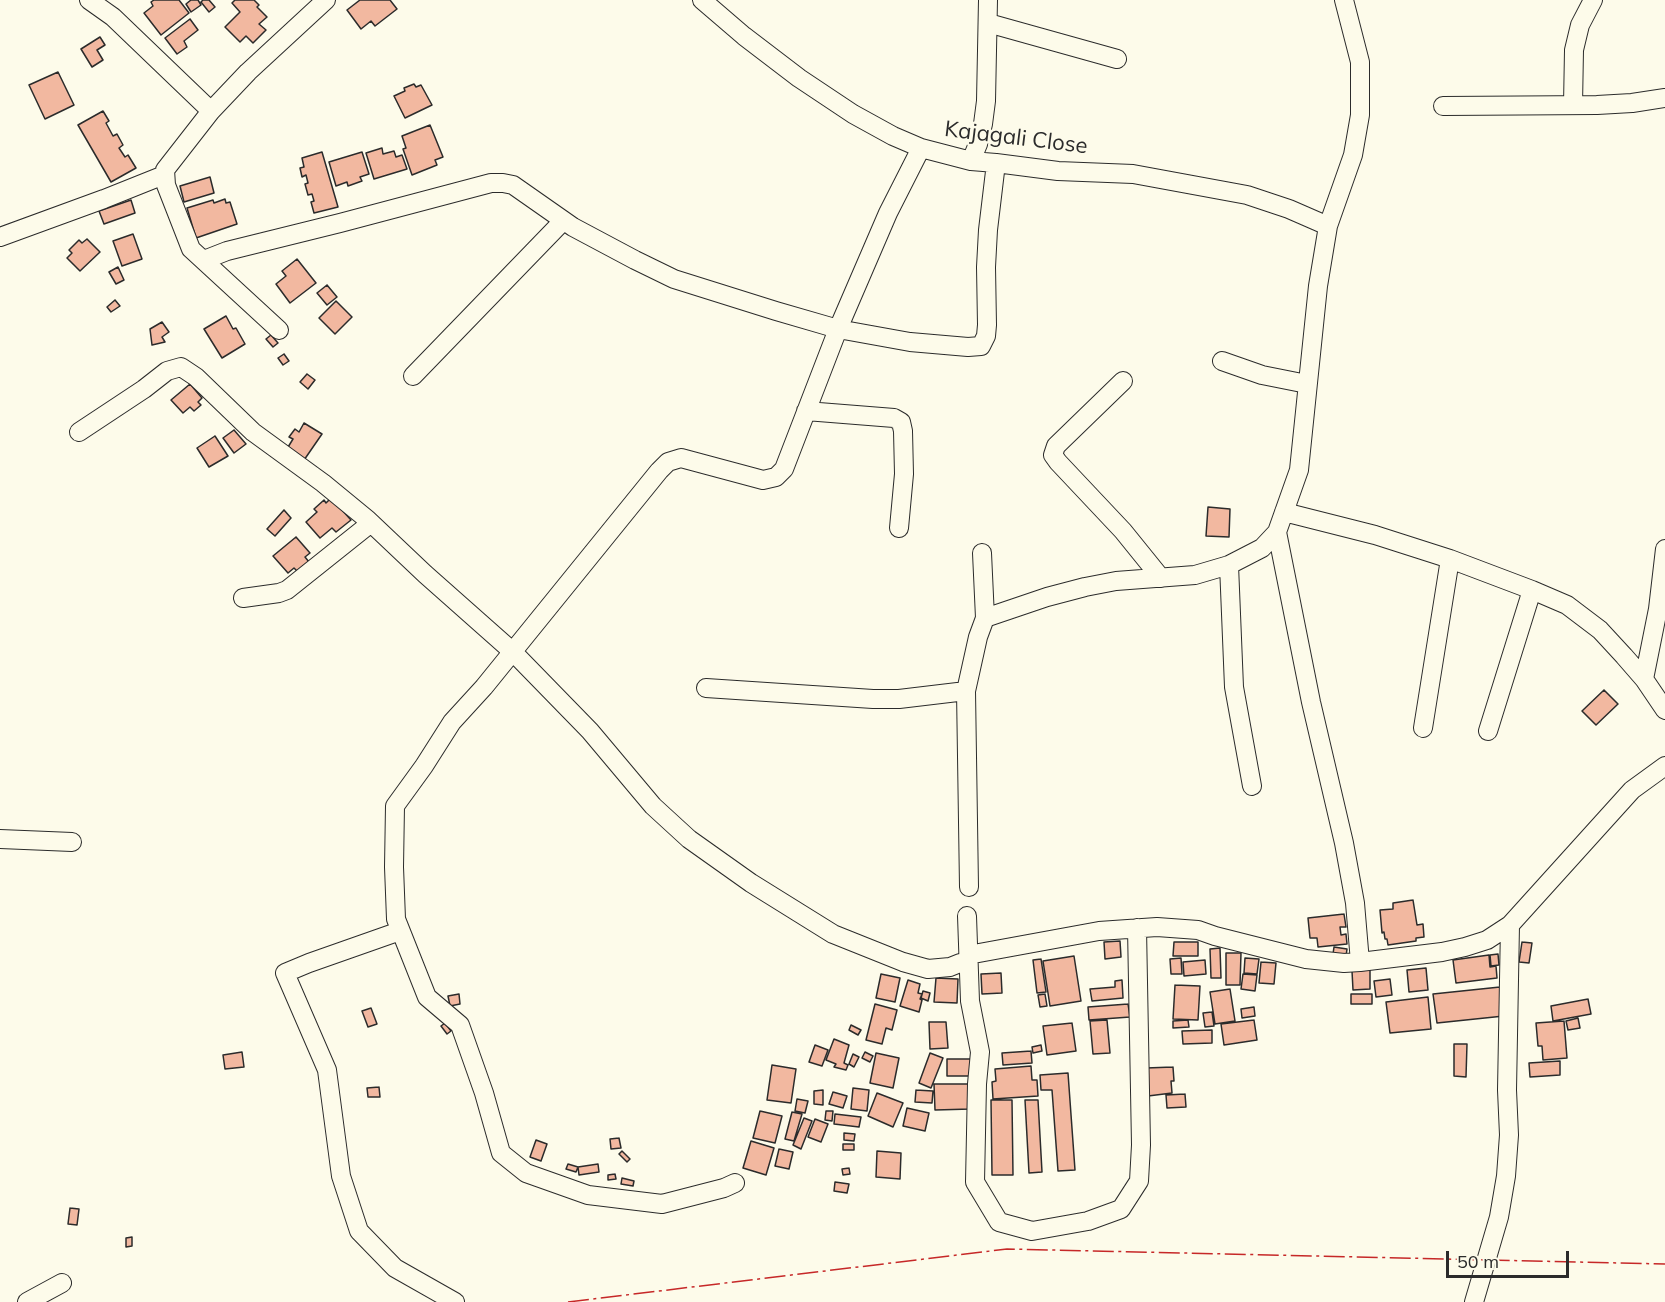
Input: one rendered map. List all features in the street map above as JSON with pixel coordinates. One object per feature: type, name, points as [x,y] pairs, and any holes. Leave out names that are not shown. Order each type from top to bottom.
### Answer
[{"type":"street","points":[[89,0],[113,17],[211,111]]},
{"type":"street","points":[[279,330],[190,249],[164,175],[167,165],[211,111],[248,72],[326,0]]},
{"type":"street","name":"Kajagali Close","points":[[702,0],[799,78],[853,114],[921,148],[996,164],[1058,171],[1134,174],[1247,195],[1289,209],[1328,226]]},
{"type":"street","points":[[971,160],[981,134],[986,101],[988,0]]},
{"type":"street","points":[[985,618],[1085,587],[1116,581],[1195,575],[1229,566],[1262,548],[1277,532],[1299,470],[1318,286],[1328,226],[1353,155],[1360,115],[1360,62],[1344,0]]},
{"type":"street","points":[[1573,105],[1574,50],[1580,25],[1593,0]]},
{"type":"street","points":[[988,23],[1117,58]]},
{"type":"street","points":[[1443,106],[1632,103],[1665,98]]},
{"type":"street","points":[[735,1183],[724,1188],[662,1203],[588,1195],[526,1173],[501,1153],[484,1093],[460,1025],[427,997],[396,919],[395,806],[452,722],[513,652],[668,462],[681,458],[763,480],[776,477],[784,469],[838,329],[888,213],[921,148]]},
{"type":"street","points":[[204,260],[227,251],[491,183],[503,183],[513,185],[563,221],[674,279],[838,329],[910,342],[981,346],[986,336],[987,325],[988,240],[996,164]]},
{"type":"street","points":[[0,237],[164,175]]},
{"type":"street","points":[[413,376],[563,221]]},
{"type":"street","points":[[1222,361],[1262,375],[1307,384]]},
{"type":"street","points":[[79,432],[167,371],[181,367],[195,377],[253,432],[323,483],[372,523],[425,574],[513,652],[590,731],[653,806],[689,839],[730,869],[833,934],[903,962],[928,969],[950,967],[964,959],[1099,931],[1137,928],[1183,927],[1306,958],[1344,963],[1360,963],[1465,947],[1487,940],[1510,926],[1632,790],[1665,766]]},
{"type":"street","points":[[1123,381],[1056,446],[1053,455],[1123,531],[1161,578]]},
{"type":"street","points":[[806,411],[894,418],[901,422],[904,474],[899,528]]},
{"type":"street","points":[[1284,512],[1376,535],[1532,590],[1567,605],[1600,630],[1644,679],[1665,710]]},
{"type":"street","points":[[243,598],[286,590],[372,523]]},
{"type":"street","points":[[1277,532],[1311,702],[1344,843],[1355,903],[1360,963]]},
{"type":"street","points":[[1644,679],[1658,609],[1665,549]]},
{"type":"street","points":[[969,887],[966,691],[978,637],[985,618],[982,553]]},
{"type":"street","points":[[1423,728],[1450,560]]},
{"type":"street","points":[[1229,566],[1234,687],[1252,786]]},
{"type":"street","points":[[1488,730],[1532,590]]},
{"type":"street","points":[[706,688],[882,699],[966,691]]},
{"type":"street","points":[[0,839],[72,842]]},
{"type":"street","points":[[967,916],[964,959],[980,1052],[975,1182],[999,1222],[1032,1231],[1088,1221],[1121,1209],[1139,1181],[1141,1145],[1137,928]]},
{"type":"street","points":[[1474,1302],[1474,1295],[1499,1217],[1506,1176],[1509,1135],[1507,1090],[1510,926]]},
{"type":"street","points":[[400,931],[309,963],[285,974],[327,1070],[341,1176],[359,1231],[394,1268],[455,1302]]},
{"type":"street","points":[[27,1302],[62,1283]]},
{"type":"building","points":[[179,0],[189,13],[161,35],[144,13],[153,6],[151,2]]},
{"type":"building","points":[[191,0],[198,0],[201,5],[191,12],[186,4]]},
{"type":"building","points":[[209,0],[215,7],[209,12],[201,2]]},
{"type":"building","points":[[235,0],[254,0],[259,5],[257,7],[267,17],[259,24],[266,30],[253,43],[246,36],[240,42],[225,27],[240,12],[232,3]]},
{"type":"building","points":[[360,0],[390,0],[397,9],[375,26],[371,21],[361,29],[347,10]]},
{"type":"building","points":[[190,19],[198,30],[184,41],[187,47],[177,54],[165,38]]},
{"type":"building","points":[[100,37],[105,45],[97,50],[103,60],[92,67],[81,49]]},
{"type":"building","points":[[58,72],[74,105],[45,119],[29,85]]},
{"type":"building","points":[[414,84],[416,87],[421,85],[432,105],[405,118],[394,96]]},
{"type":"building","points":[[103,111],[109,121],[106,123],[113,136],[117,134],[123,145],[119,148],[125,157],[128,155],[136,168],[111,182],[78,125]]},
{"type":"building","points":[[430,125],[443,157],[435,160],[437,165],[412,175],[403,149],[406,148],[402,136]]},
{"type":"building","points":[[382,148],[383,154],[394,151],[396,157],[402,155],[407,169],[374,179],[366,153]]},
{"type":"building","points":[[322,152],[338,207],[314,213],[311,202],[314,201],[312,194],[308,195],[305,184],[308,183],[306,175],[302,177],[300,168],[304,167],[302,158]]},
{"type":"building","points":[[362,152],[369,174],[360,177],[362,181],[348,186],[347,182],[336,186],[329,162]]},
{"type":"building","points":[[210,177],[214,193],[184,202],[180,186]]},
{"type":"building","points":[[225,199],[226,203],[230,202],[237,224],[196,238],[187,208]]},
{"type":"building","points":[[131,200],[135,213],[104,224],[99,211]]},
{"type":"building","points":[[133,234],[142,259],[122,266],[113,241]]},
{"type":"building","points":[[87,239],[100,252],[80,271],[67,258],[72,253],[69,250],[79,240],[82,243]]},
{"type":"building","points":[[297,259],[316,283],[290,303],[276,284],[286,276],[282,271]]},
{"type":"building","points":[[118,267],[124,280],[116,284],[109,272]]},
{"type":"building","points":[[327,285],[337,297],[327,305],[317,293]]},
{"type":"building","points":[[115,300],[120,306],[111,312],[107,307]]},
{"type":"building","points":[[336,301],[352,317],[335,334],[319,318]]},
{"type":"building","points":[[226,316],[245,344],[222,358],[204,329]]},
{"type":"building","points":[[162,322],[169,332],[162,337],[165,342],[152,345],[150,329]]},
{"type":"building","points":[[271,335],[278,343],[273,347],[266,339]]},
{"type":"building","points":[[284,354],[289,361],[283,365],[278,358]]},
{"type":"building","points":[[307,374],[315,380],[308,389],[300,382]]},
{"type":"building","points":[[190,384],[202,398],[198,402],[201,405],[194,411],[190,407],[183,413],[171,400]]},
{"type":"building","points":[[304,423],[322,434],[302,463],[285,452],[293,439],[289,437],[295,429],[299,432]]},
{"type":"building","points":[[234,430],[246,444],[234,453],[223,438]]},
{"type":"building","points":[[215,436],[228,456],[209,467],[197,448]]},
{"type":"building","points":[[331,498],[351,520],[336,532],[332,528],[320,538],[306,522],[317,512],[314,509],[324,500],[326,503]]},
{"type":"building","points":[[1208,507],[1230,509],[1229,537],[1206,536]]},
{"type":"building","points":[[284,510],[291,518],[275,536],[267,529]]},
{"type":"building","points":[[296,537],[310,553],[305,557],[309,562],[298,572],[294,568],[288,573],[273,556]]},
{"type":"building","points":[[1604,690],[1618,704],[1596,725],[1582,711]]},
{"type":"building","points":[[1413,900],[1417,925],[1423,924],[1424,937],[1416,938],[1416,941],[1388,945],[1384,932],[1382,933],[1380,910],[1393,909],[1393,903]]},
{"type":"building","points":[[1344,914],[1346,927],[1340,927],[1341,935],[1346,934],[1347,944],[1318,947],[1317,938],[1310,938],[1308,918]]},
{"type":"building","points":[[1120,941],[1121,957],[1105,959],[1104,942]]},
{"type":"building","points":[[1174,942],[1198,942],[1198,956],[1173,956]]},
{"type":"building","points":[[1522,942],[1532,943],[1529,963],[1519,962]]},
{"type":"building","points":[[1334,947],[1347,949],[1346,956],[1333,954]]},
{"type":"building","points":[[1220,948],[1221,978],[1211,978],[1210,949]]},
{"type":"building","points":[[1226,953],[1241,953],[1240,985],[1226,985]]},
{"type":"building","points":[[1498,954],[1499,965],[1491,966],[1490,955]]},
{"type":"building","points":[[1489,955],[1490,967],[1496,966],[1497,978],[1456,983],[1453,960]]},
{"type":"building","points":[[1074,956],[1081,1001],[1050,1006],[1043,961]]},
{"type":"building","points":[[1181,958],[1182,974],[1171,974],[1170,959]]},
{"type":"building","points":[[1245,958],[1259,959],[1257,974],[1244,973]]},
{"type":"building","points":[[1041,959],[1046,992],[1037,993],[1033,960]]},
{"type":"building","points":[[1205,960],[1206,974],[1184,976],[1183,962]]},
{"type":"building","points":[[1261,962],[1276,963],[1274,984],[1259,983]]},
{"type":"building","points":[[1426,968],[1428,990],[1409,992],[1407,970]]},
{"type":"building","points":[[1370,970],[1370,989],[1353,990],[1352,971]]},
{"type":"building","points":[[1001,973],[1002,993],[982,994],[981,974]]},
{"type":"building","points":[[881,974],[900,978],[895,1002],[876,998]]},
{"type":"building","points":[[1243,974],[1257,975],[1255,991],[1241,989]]},
{"type":"building","points":[[936,978],[958,979],[957,1003],[934,1002]]},
{"type":"building","points":[[1390,979],[1392,995],[1376,997],[1374,981]]},
{"type":"building","points":[[908,980],[920,984],[918,993],[922,994],[920,999],[922,1000],[919,1012],[900,1006]]},
{"type":"building","points":[[1122,980],[1123,998],[1092,1001],[1090,989],[1115,987],[1115,981]]},
{"type":"building","points":[[1175,985],[1200,986],[1198,1020],[1173,1019]]},
{"type":"building","points":[[1500,987],[1504,1016],[1437,1023],[1433,994]]},
{"type":"building","points":[[1230,989],[1235,1021],[1215,1024],[1210,992]]},
{"type":"building","points":[[923,991],[930,993],[928,1001],[921,998]]},
{"type":"building","points":[[459,994],[460,1004],[450,1006],[448,996]]},
{"type":"building","points":[[1045,994],[1047,1006],[1040,1007],[1038,995]]},
{"type":"building","points":[[1351,994],[1372,994],[1372,1004],[1351,1004]]},
{"type":"building","points":[[1428,997],[1431,1029],[1390,1033],[1386,1002]]},
{"type":"building","points":[[1588,999],[1591,1014],[1553,1021],[1551,1006]]},
{"type":"building","points":[[875,1004],[897,1010],[892,1030],[886,1028],[882,1044],[866,1040]]},
{"type":"building","points":[[1128,1004],[1130,1017],[1089,1020],[1088,1007]]},
{"type":"building","points":[[1254,1007],[1255,1016],[1242,1018],[1241,1009]]},
{"type":"building","points":[[371,1008],[377,1024],[368,1027],[362,1011]]},
{"type":"building","points":[[1212,1012],[1214,1026],[1205,1027],[1203,1013]]},
{"type":"building","points":[[1578,1018],[1580,1028],[1568,1030],[1566,1021]]},
{"type":"building","points":[[1107,1020],[1110,1053],[1093,1054],[1090,1021]]},
{"type":"building","points":[[1188,1020],[1189,1027],[1173,1028],[1173,1021]]},
{"type":"building","points":[[1254,1020],[1257,1040],[1224,1045],[1221,1024]]},
{"type":"building","points":[[1564,1021],[1567,1058],[1543,1060],[1542,1046],[1538,1046],[1536,1023]]},
{"type":"building","points":[[929,1022],[946,1022],[948,1048],[930,1049]]},
{"type":"building","points":[[445,1023],[451,1031],[447,1034],[441,1026]]},
{"type":"building","points":[[1072,1023],[1076,1051],[1047,1055],[1043,1026]]},
{"type":"building","points":[[851,1025],[861,1030],[858,1035],[849,1030]]},
{"type":"building","points":[[1212,1030],[1212,1043],[1183,1044],[1182,1031]]},
{"type":"building","points":[[834,1039],[849,1045],[844,1063],[848,1065],[846,1070],[834,1067],[836,1064],[826,1060]]},
{"type":"building","points":[[1454,1044],[1467,1044],[1466,1077],[1454,1076]]},
{"type":"building","points":[[815,1045],[828,1050],[822,1066],[809,1062]]},
{"type":"building","points":[[1041,1045],[1042,1051],[1033,1053],[1032,1047]]},
{"type":"building","points":[[1031,1051],[1032,1063],[1003,1065],[1002,1053]]},
{"type":"building","points":[[242,1052],[244,1067],[225,1069],[223,1055]]},
{"type":"building","points":[[865,1052],[873,1056],[870,1062],[862,1058]]},
{"type":"building","points":[[876,1053],[899,1058],[893,1088],[870,1083]]},
{"type":"building","points":[[930,1053],[943,1058],[931,1088],[919,1083]]},
{"type":"building","points":[[853,1054],[859,1057],[854,1067],[849,1064]]},
{"type":"building","points":[[947,1059],[972,1059],[972,1076],[947,1076]]},
{"type":"building","points":[[1560,1061],[1560,1075],[1530,1077],[1529,1063]]},
{"type":"building","points":[[772,1065],[796,1069],[791,1103],[767,1100]]},
{"type":"building","points":[[1031,1066],[1032,1080],[1037,1080],[1038,1096],[993,1099],[992,1082],[996,1081],[995,1069]]},
{"type":"building","points":[[1173,1067],[1172,1093],[1148,1096],[1146,1068]]},
{"type":"building","points":[[1068,1073],[1075,1170],[1058,1171],[1052,1090],[1041,1090],[1040,1075]]},
{"type":"building","points":[[934,1084],[970,1084],[971,1109],[935,1110]]},
{"type":"building","points":[[379,1087],[380,1097],[368,1097],[367,1088]]},
{"type":"building","points":[[853,1088],[869,1090],[867,1111],[851,1109]]},
{"type":"building","points":[[823,1090],[823,1105],[814,1104],[814,1091]]},
{"type":"building","points":[[916,1090],[933,1091],[932,1103],[915,1102]]},
{"type":"building","points":[[833,1092],[847,1096],[843,1108],[829,1104]]},
{"type":"building","points":[[877,1093],[903,1103],[893,1127],[868,1116]]},
{"type":"building","points":[[1185,1094],[1186,1107],[1167,1108],[1166,1095]]},
{"type":"building","points":[[797,1099],[808,1101],[805,1113],[795,1111]]},
{"type":"building","points":[[991,1100],[1012,1100],[1013,1175],[992,1175]]},
{"type":"building","points":[[1025,1100],[1038,1100],[1042,1172],[1029,1173]]},
{"type":"building","points":[[907,1108],[929,1113],[925,1131],[903,1126]]},
{"type":"building","points":[[760,1111],[782,1116],[775,1143],[753,1138]]},
{"type":"building","points":[[826,1111],[833,1111],[832,1121],[825,1120]]},
{"type":"building","points":[[792,1112],[802,1114],[794,1141],[785,1139]]},
{"type":"building","points":[[835,1114],[861,1117],[859,1127],[834,1124]]},
{"type":"building","points":[[804,1118],[812,1121],[801,1149],[793,1145]]},
{"type":"building","points":[[815,1119],[828,1124],[821,1142],[808,1137]]},
{"type":"building","points":[[844,1133],[855,1134],[854,1141],[844,1140]]},
{"type":"building","points":[[619,1138],[621,1148],[611,1149],[610,1139]]},
{"type":"building","points":[[536,1140],[547,1144],[541,1161],[530,1157]]},
{"type":"building","points":[[751,1141],[774,1148],[766,1175],[743,1168]]},
{"type":"building","points":[[843,1144],[854,1144],[854,1150],[843,1150]]},
{"type":"building","points":[[779,1149],[793,1152],[789,1169],[775,1166]]},
{"type":"building","points":[[622,1151],[630,1159],[627,1162],[619,1154]]},
{"type":"building","points":[[877,1151],[901,1153],[900,1179],[876,1177]]},
{"type":"building","points":[[568,1164],[578,1167],[576,1172],[566,1169]]},
{"type":"building","points":[[598,1164],[599,1172],[579,1175],[578,1167]]},
{"type":"building","points":[[849,1168],[850,1174],[843,1175],[842,1169]]},
{"type":"building","points":[[615,1174],[616,1179],[608,1180],[608,1175]]},
{"type":"building","points":[[622,1178],[634,1181],[633,1186],[621,1184]]},
{"type":"building","points":[[835,1182],[849,1184],[847,1193],[834,1191]]},
{"type":"building","points":[[70,1208],[79,1209],[77,1225],[68,1224]]},
{"type":"building","points":[[132,1237],[132,1246],[126,1247],[126,1238]]},
{"type":"power","points":[[568,1302],[1007,1249],[1665,1264]]}]
